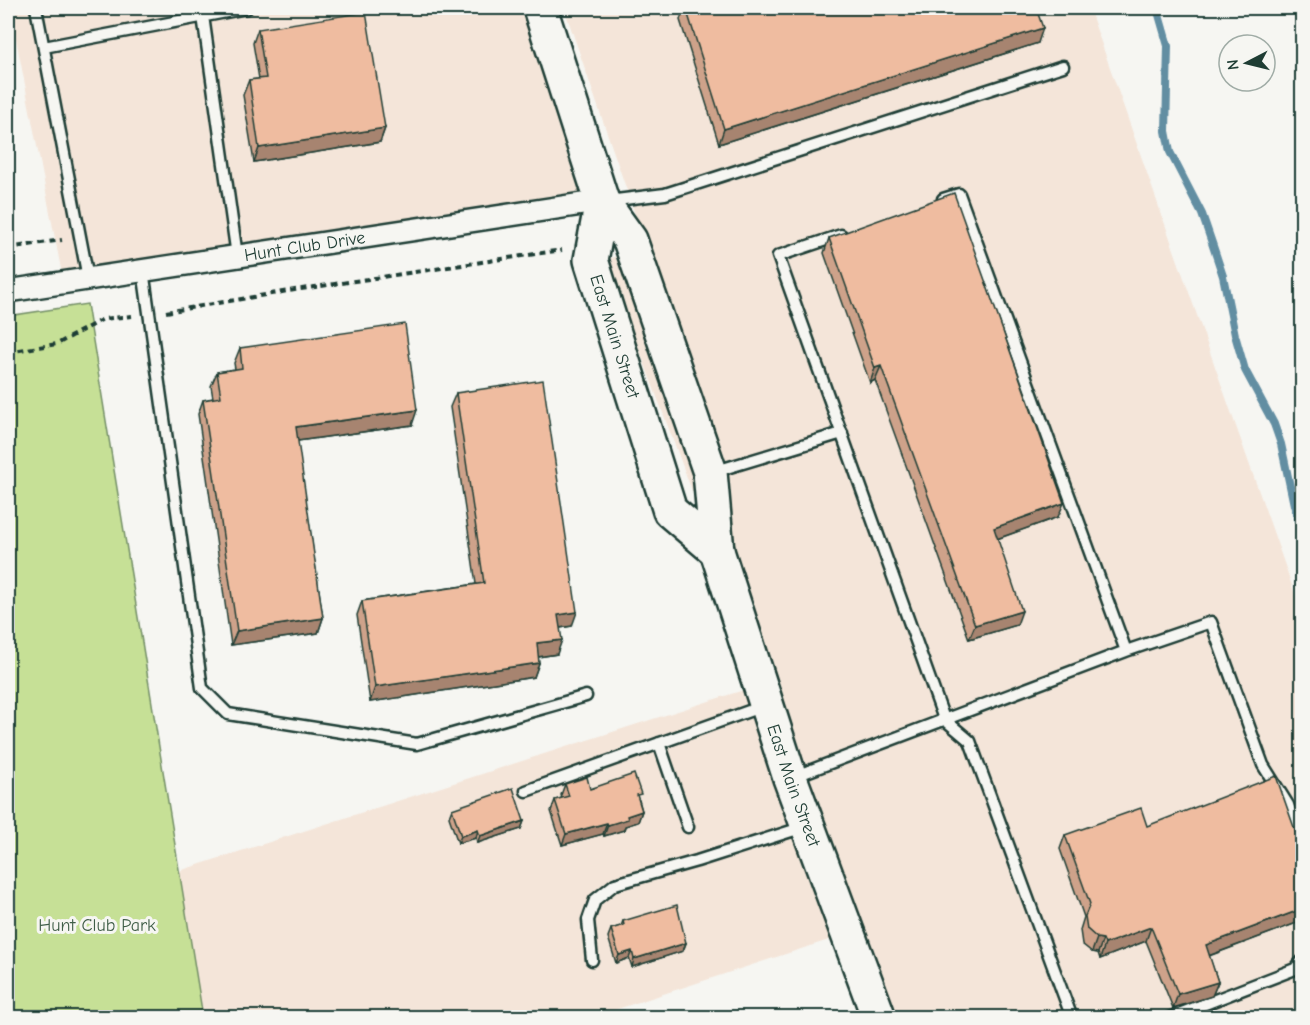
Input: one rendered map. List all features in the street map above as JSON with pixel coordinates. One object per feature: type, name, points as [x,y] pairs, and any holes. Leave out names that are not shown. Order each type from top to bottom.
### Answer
[{"type":"main road","name":"East Main Street","points":[[540,8],[602,201],[630,240],[710,472],[717,551],[790,778],[879,1017]]},
{"type":"main road","name":"East Main Street","points":[[602,201],[591,260],[670,511],[717,551]]},
{"type":"street","name":"Hunt Club Drive","points":[[8,291],[602,201]]},
{"type":"lane","points":[[36,8],[88,278]]},
{"type":"lane","points":[[44,47],[247,8]]},
{"type":"lane","points":[[203,16],[237,256]]},
{"type":"lane","points":[[602,201],[665,194],[1063,66]]},
{"type":"lane","points":[[936,201],[959,194],[1126,651]]},
{"type":"lane","points":[[857,229],[778,256],[944,719],[970,741],[1072,1017]]},
{"type":"lane","points":[[142,270],[202,688],[228,714],[417,744],[586,696]]},
{"type":"lane","points":[[710,472],[842,433]]},
{"type":"lane","points":[[790,778],[1126,651],[1211,622],[1263,765],[1287,805],[1302,845]]},
{"type":"lane","points":[[526,791],[766,705]]},
{"type":"lane","points":[[659,743],[688,827]]},
{"type":"lane","points":[[592,960],[588,920],[595,900],[615,884],[807,826]]},
{"type":"lane","points":[[1169,1017],[1295,969],[1302,961]]},
{"type":"path","points":[[8,248],[80,237]]},
{"type":"path","points":[[8,352],[57,344],[103,319],[149,314],[562,250]]},
{"type":"shaded area","points":[[10,8],[530,8],[589,192],[62,274]]},
{"type":"shaded area","points":[[564,8],[1089,8],[1302,614],[1302,1017],[888,1017],[606,260],[646,246]]},
{"type":"shaded area","points":[[753,687],[841,936],[593,1017],[203,1017],[179,871]]},
{"type":"green space","name":"Hunt Club Park","points":[[87,304],[203,1017],[8,1017],[8,316]]},
{"type":"building","points":[[686,8],[1036,8],[1043,28],[724,129]]},
{"type":"building","points":[[366,12],[385,128],[259,148],[249,80],[266,78],[258,29]]},
{"type":"building","points":[[954,193],[1064,503],[994,528],[1022,611],[975,625],[881,366],[875,368],[829,238]]},
{"type":"building","points":[[405,324],[417,410],[296,427],[323,618],[237,631],[203,400],[221,397],[217,372],[242,368],[240,348]]},
{"type":"building","points":[[543,380],[577,612],[558,615],[562,640],[537,643],[539,663],[375,687],[362,601],[484,583],[456,393]]},
{"type":"building","points":[[634,774],[641,794],[637,795],[642,811],[627,816],[628,819],[566,834],[555,800],[569,796],[565,784],[587,777],[590,789]]},
{"type":"building","points":[[1276,776],[1302,850],[1302,909],[1206,945],[1218,982],[1178,994],[1151,927],[1105,944],[1103,939],[1097,938],[1087,929],[1085,916],[1090,904],[1065,835],[1141,808],[1147,826]]},
{"type":"building","points":[[513,788],[524,821],[480,836],[478,830],[461,836],[452,809]]},
{"type":"building","points":[[677,905],[686,943],[634,959],[632,951],[619,955],[611,929],[624,925],[623,921]]},
{"type":"waterway","points":[[1157,8],[1168,46],[1166,131],[1170,152],[1202,214],[1223,276],[1245,370],[1274,424],[1281,444],[1302,533]]}]
